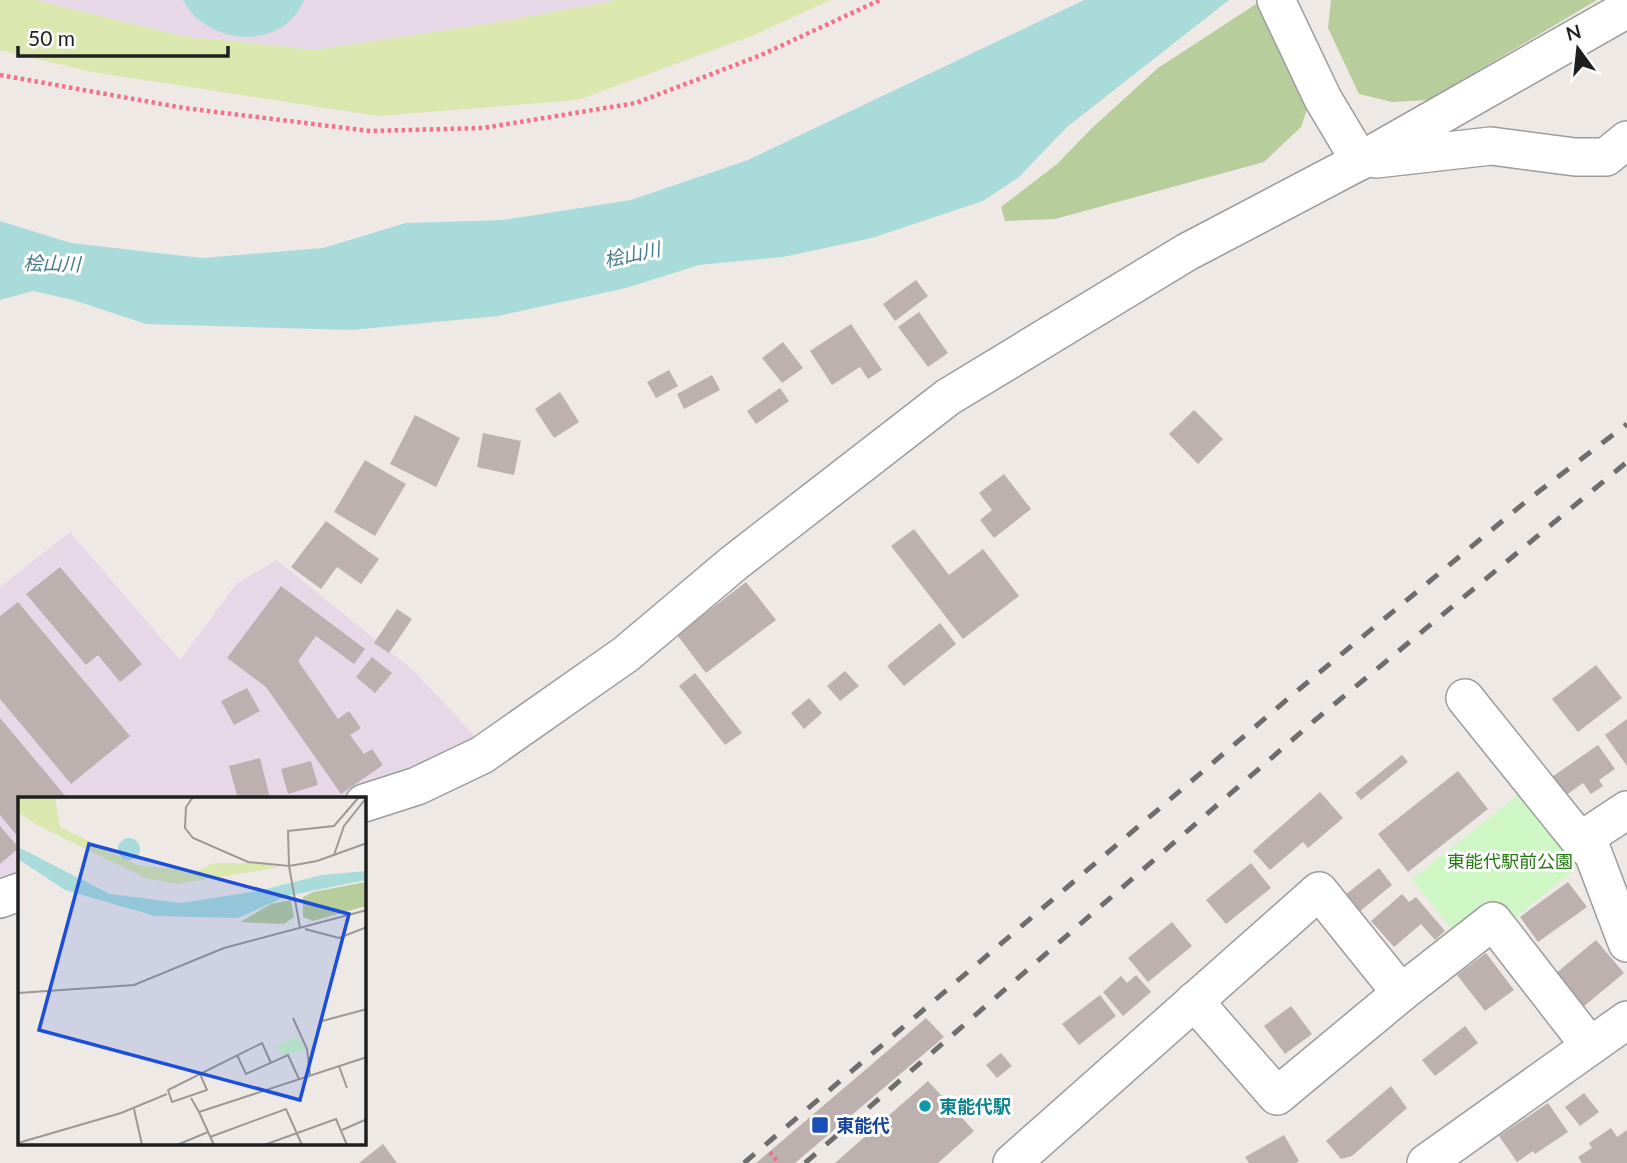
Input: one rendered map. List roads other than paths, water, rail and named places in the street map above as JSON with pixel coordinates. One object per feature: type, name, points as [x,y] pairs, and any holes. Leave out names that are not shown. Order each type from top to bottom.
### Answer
[{"type":"street","points":[[1276,0],[1323,99],[1360,161]]},
{"type":"street","points":[[366,802],[417,786],[482,755],[626,654],[734,563],[948,397],[1187,252],[1360,161],[1627,9]]},
{"type":"street","points":[[1360,161],[1491,146],[1576,157],[1605,157],[1627,140]]},
{"type":"street","points":[[1465,698],[1580,841],[1593,853],[1627,943]]},
{"type":"street","points":[[1580,841],[1627,810]]},
{"type":"street","points":[[1012,1163],[1319,891],[1401,993]]},
{"type":"street","points":[[0,899],[18,892]]},
{"type":"street","points":[[1194,1000],[1278,1096],[1401,993],[1493,921],[1590,1046]]},
{"type":"street","points":[[1426,1163],[1627,1020]]},
{"type":"water","points":[[183,0],[304,0],[293,17],[279,28],[262,35],[244,37],[209,27],[194,15]]},
{"type":"water","name":"桧山川","points":[[1084,0],[1229,0],[1067,127],[1019,177],[983,201],[872,238],[783,257],[699,265],[626,288],[498,316],[352,330],[146,324],[73,300],[33,291],[0,300],[0,221],[71,243],[202,258],[323,248],[406,223],[504,220],[631,200],[748,160]]},
{"type":"railway","points":[[744,1163],[1297,691],[1529,499],[1627,424]]},
{"type":"railway","points":[[805,1163],[1314,721],[1627,462]]},
{"type":"place","name":"東能代駅","points":[[925,1106]]},
{"type":"place","name":"東能代","points":[[820,1125]]},
{"type":"park label","name":"東能代駅前公園","points":[[1510,861]]}]
